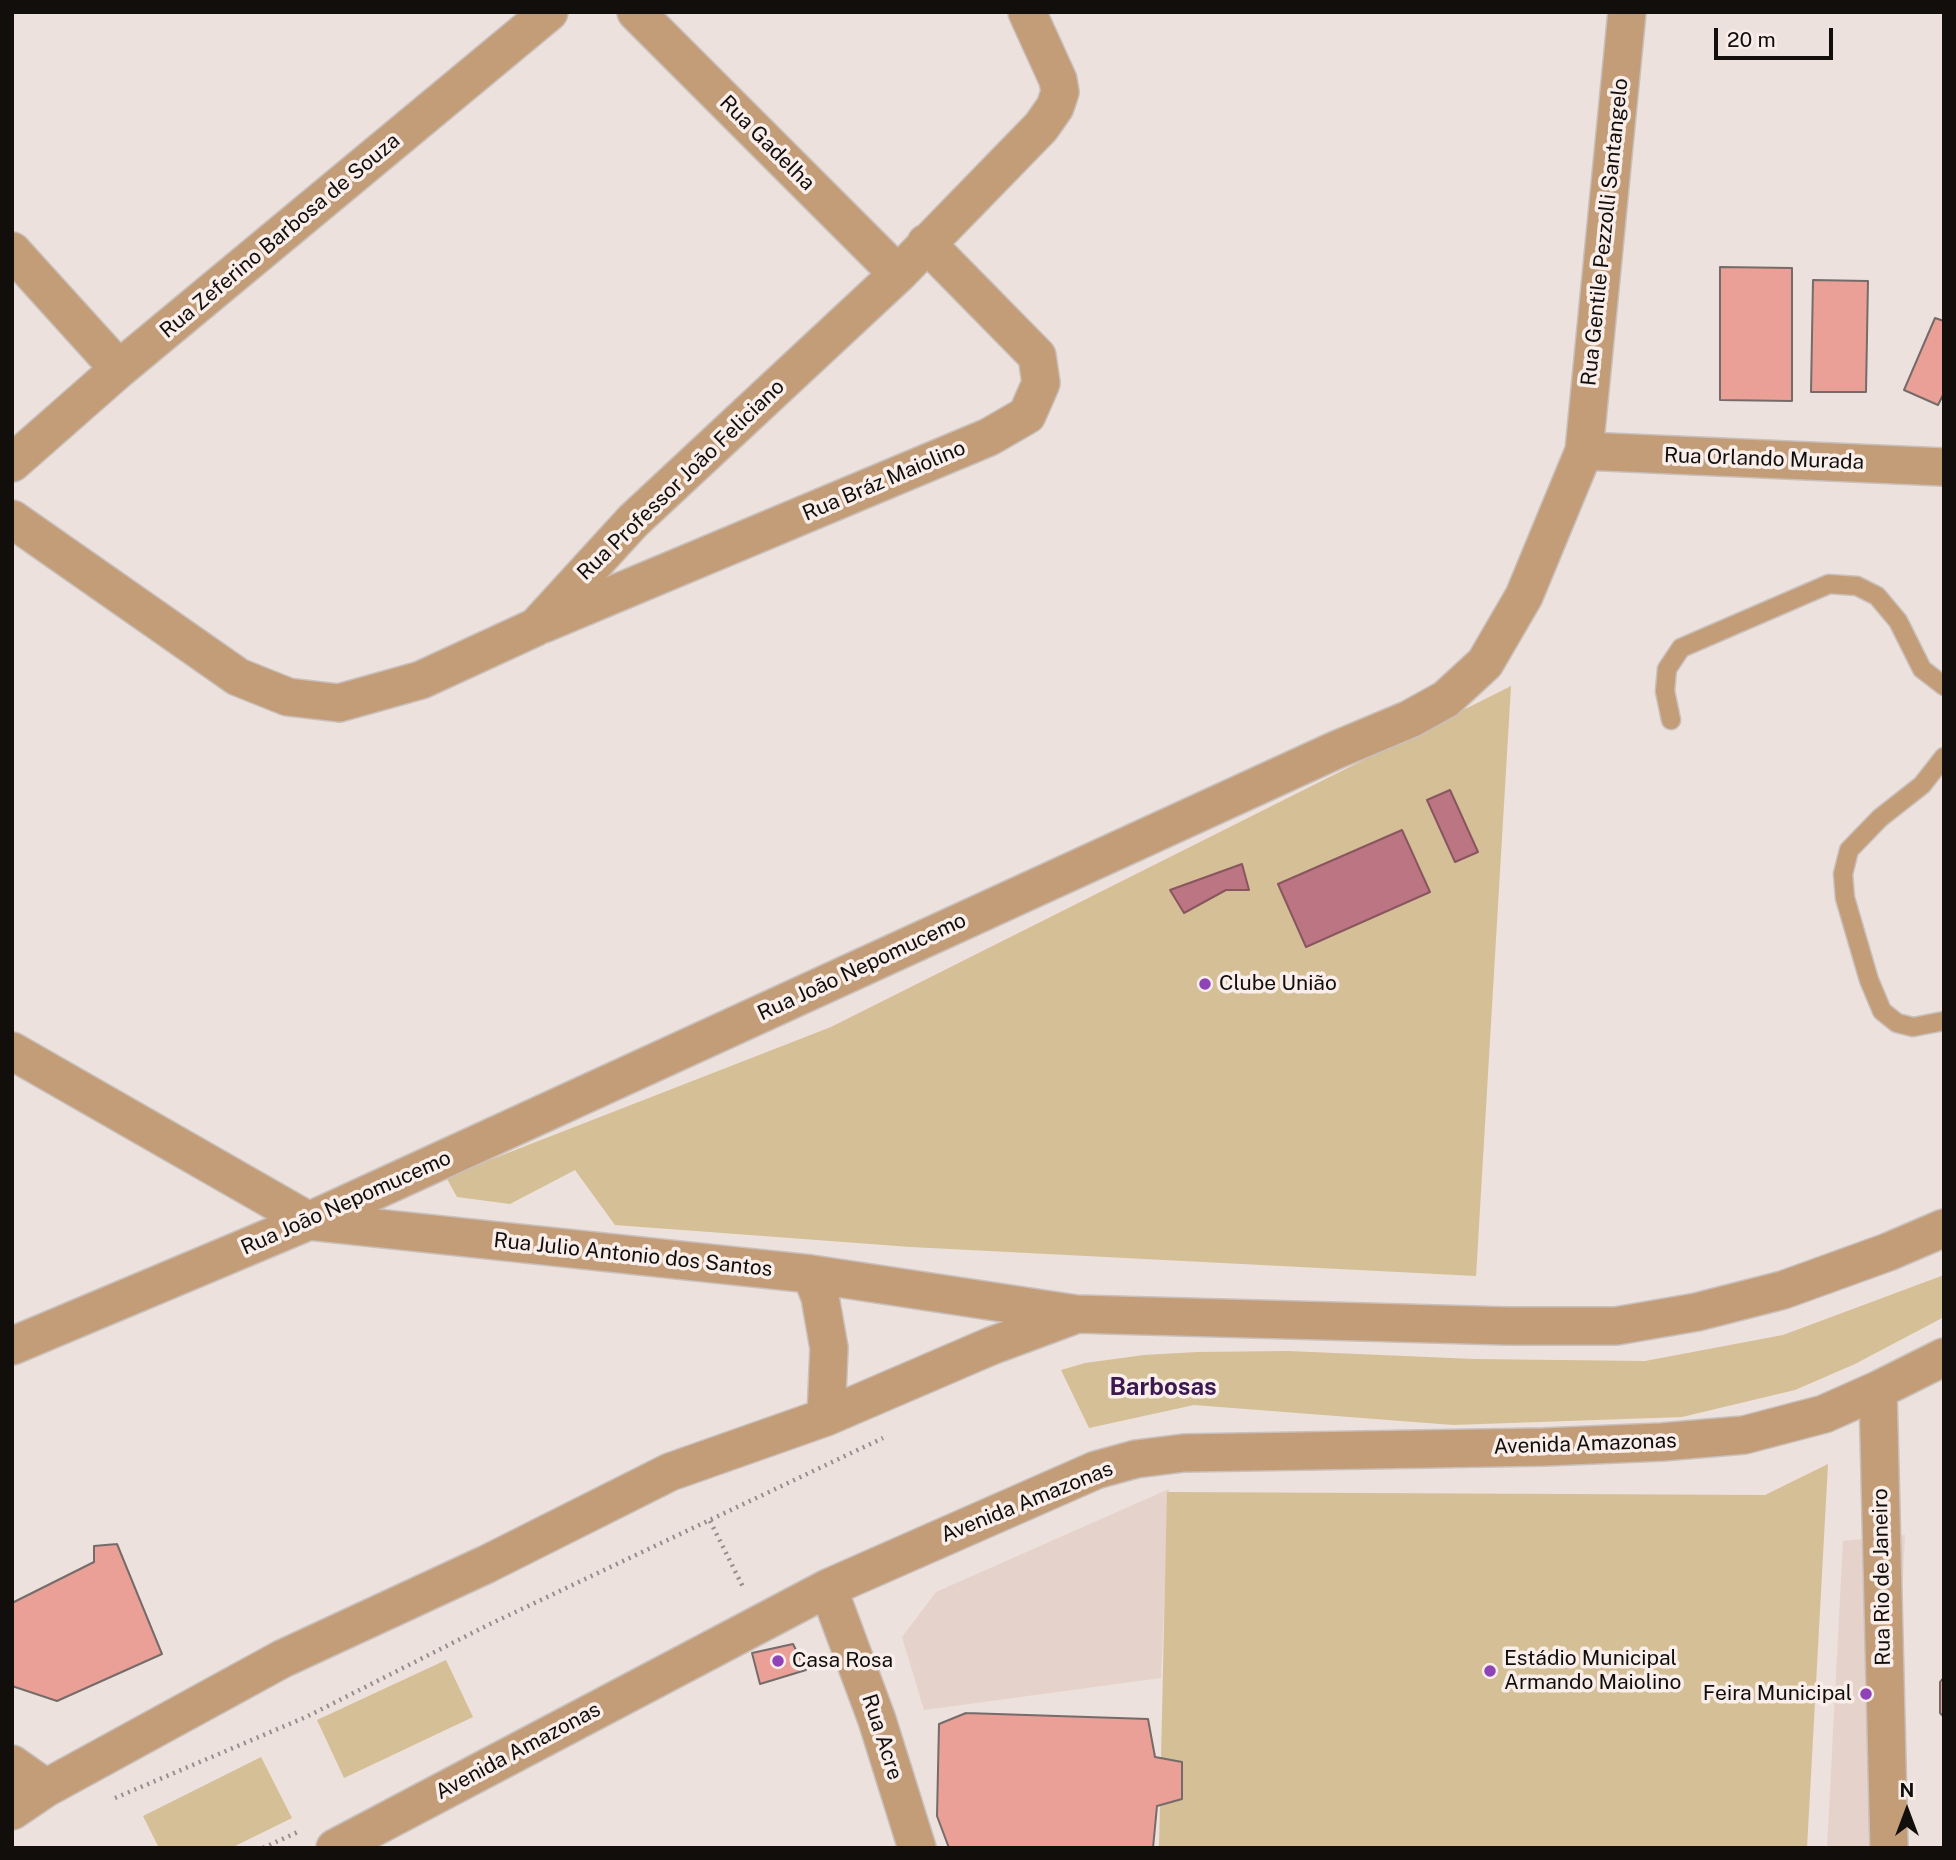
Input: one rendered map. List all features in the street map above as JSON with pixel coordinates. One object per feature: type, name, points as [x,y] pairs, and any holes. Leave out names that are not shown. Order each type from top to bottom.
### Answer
[{"type":"street","name":"Rua Zeferino Barbosa de Souza","points":[[12,463],[119,369],[549,12]]},
{"type":"street","name":"Rua Gadelha","points":[[636,12],[898,274]]},
{"type":"street","name":"Rua Professor João Feliciano","points":[[12,519],[238,677],[288,697],[339,703],[421,680],[536,626],[633,521],[898,274],[1041,127],[1055,107],[1060,92],[1058,80],[1027,12]]},
{"type":"street","name":"Rua Gentile Pezzolli Santangelo","points":[[1584,451],[1628,12]]},
{"type":"street","name":"Rua Bráz Maiolino","points":[[536,626],[989,437],[1027,415],[1041,383],[1037,356],[926,243]]},
{"type":"street","points":[[12,251],[119,369]]},
{"type":"street","name":"Rua Orlando Murada","points":[[1584,451],[1944,467]]},
{"type":"street","name":"Rua João Nepomucemo","points":[[12,1346],[309,1221],[1336,750],[1410,719],[1446,699],[1485,663],[1524,596],[1584,451]]},
{"type":"street","points":[[12,1051],[309,1221]]},
{"type":"street","name":"Rua Julio Antonio dos Santos","points":[[309,1221],[811,1273]]},
{"type":"street","points":[[827,1417],[829,1348],[820,1297],[811,1273],[1076,1314],[1508,1326],[1616,1326],[1697,1312],[1783,1290],[1888,1252],[1944,1228]]},
{"type":"street","points":[[12,1811],[46,1788],[282,1659],[487,1564],[670,1472],[827,1417],[991,1346],[1076,1314]]},
{"type":"street","name":"Avenida Amazonas","points":[[335,1848],[828,1588],[1096,1470],[1136,1459],[1184,1453],[1544,1447],[1701,1440],[1744,1435],[1824,1414],[1944,1357]]},
{"type":"street","name":"Rua Rio de Janeiro","points":[[1878,1390],[1889,1848]]},
{"type":"street","name":"Rua Acre","points":[[828,1588],[877,1720],[917,1848]]},
{"type":"street","points":[[12,1764],[46,1788]]},
{"type":"lane","points":[[1671,720],[1665,691],[1667,668],[1681,648],[1829,584],[1857,586],[1877,596],[1898,621],[1922,668],[1944,686]]},
{"type":"lane","points":[[1944,757],[1922,785],[1880,818],[1849,850],[1843,874],[1845,898],[1869,980],[1882,1011],[1897,1023],[1913,1027],[1944,1021]]},
{"type":"path","points":[[108,1800],[306,1717],[488,1625],[895,1433]]},
{"type":"path","points":[[710,1521],[747,1595]]},
{"type":"shaded area","name":"Clube União","points":[[1511,686],[1476,1276],[911,1247],[615,1225],[575,1170],[510,1204],[457,1197],[446,1177],[831,1027]]},
{"type":"shaded area","points":[[1450,790],[1478,852],[1455,862],[1427,800]]},
{"type":"shaded area","points":[[1402,830],[1430,892],[1306,947],[1278,884]]},
{"type":"shaded area","points":[[1242,864],[1249,890],[1226,890],[1184,913],[1170,890]]},
{"type":"shaded area","points":[[1944,1275],[1944,1317],[1855,1364],[1795,1390],[1682,1417],[1453,1425],[1194,1405],[1089,1428],[1061,1370],[1085,1363],[1144,1355],[1198,1352],[1288,1351],[1474,1359],[1645,1361],[1783,1335]]},
{"type":"shaded area","name":"Estádio Municipal Armando Maiolino","points":[[1828,1464],[1807,1848],[1159,1848],[1167,1492],[1765,1495]]},
{"type":"shaded area","points":[[1169,1489],[1161,1678],[924,1710],[902,1637],[936,1592]]},
{"type":"shaded area","name":"Feira Municipal","points":[[1905,1535],[1890,1848],[1827,1848],[1843,1541]]},
{"type":"shaded area","points":[[446,1660],[473,1717],[344,1778],[317,1720]]},
{"type":"shaded area","points":[[261,1757],[292,1818],[231,1848],[159,1848],[143,1816]]},
{"type":"building","points":[[1720,267],[1792,268],[1792,401],[1720,400]]},
{"type":"building","points":[[1813,280],[1868,281],[1866,392],[1811,392]]},
{"type":"building","points":[[1935,318],[1944,321],[1944,393],[1938,405],[1904,390]]},
{"type":"building","points":[[117,1544],[162,1654],[57,1701],[12,1686],[12,1603],[94,1562],[94,1546]]},
{"type":"building","name":"Casa Rosa","points":[[793,1644],[806,1670],[760,1684],[752,1653]]},
{"type":"building","points":[[1944,1677],[1944,1717],[1940,1713],[1940,1682]]},
{"type":"building","points":[[966,1713],[1148,1719],[1155,1757],[1182,1762],[1182,1799],[1157,1806],[1153,1848],[949,1848],[937,1816],[939,1724]]},
{"type":"place","name":"Clube União","points":[[1205,984]]},
{"type":"place","name":"Casa Rosa","points":[[778,1661]]},
{"type":"place","name":"Estádio Municipal Armando Maiolino","points":[[1490,1671]]},
{"type":"place","name":"Feira Municipal","points":[[1866,1694]]},
{"type":"district","name":"Barbosas","points":[[1163,1388]]}]
